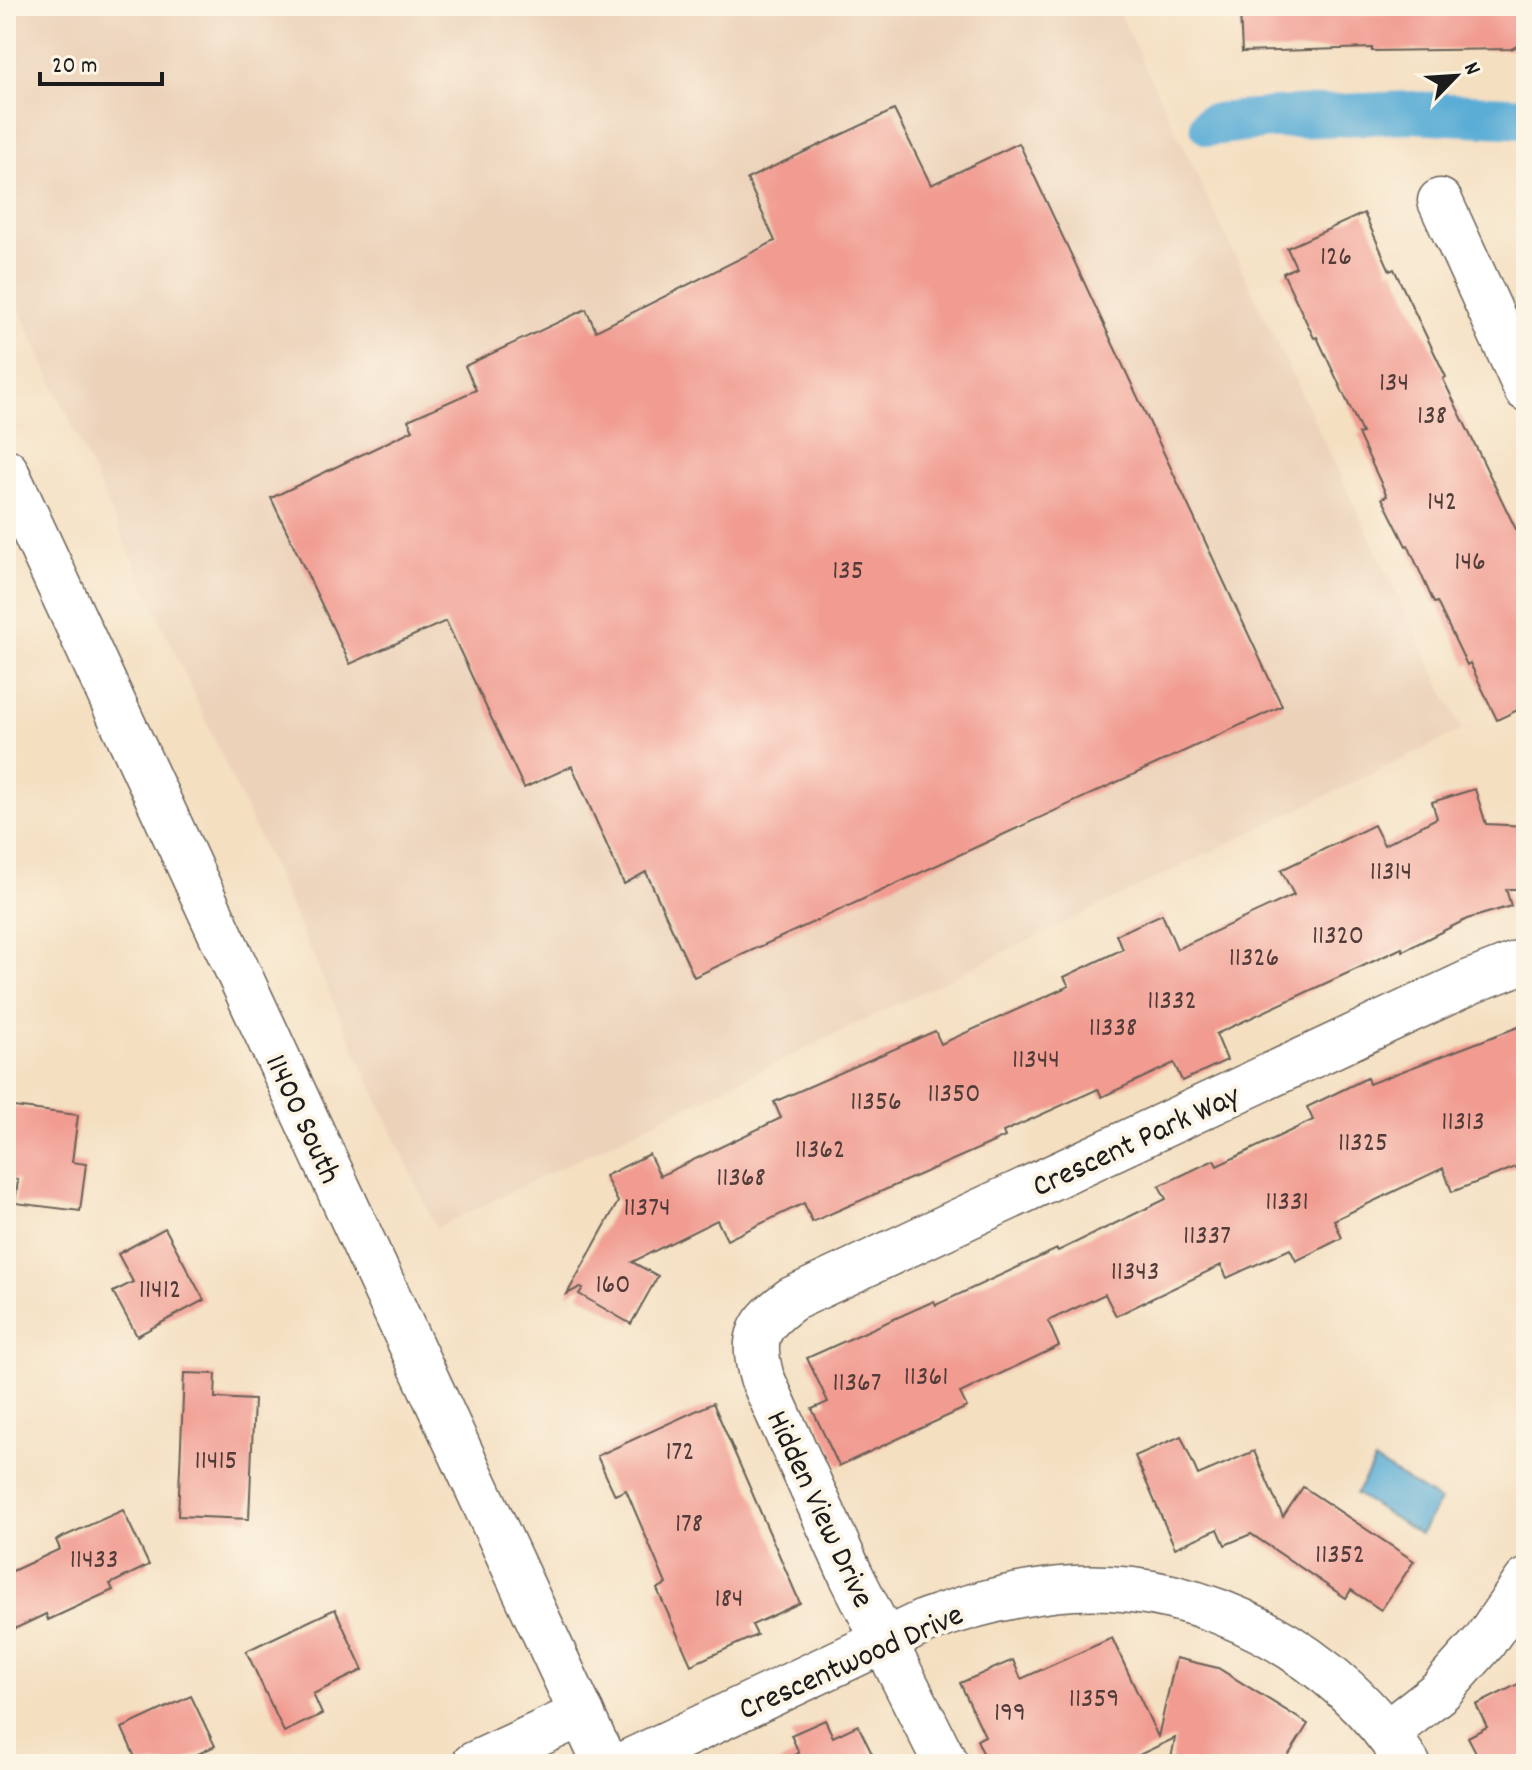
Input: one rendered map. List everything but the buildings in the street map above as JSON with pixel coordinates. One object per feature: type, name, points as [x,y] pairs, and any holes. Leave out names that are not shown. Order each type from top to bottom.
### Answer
[{"type":"street","points":[[1440,201],[1526,389]]},
{"type":"street","name":"11400 South","points":[[6,471],[605,1764]]},
{"type":"street","name":"Crescent Park Way","points":[[757,1334],[772,1314],[792,1299],[1470,982],[1526,960]]},
{"type":"street","name":"Hidden View Drive","points":[[757,1334],[756,1356],[762,1378],[851,1575],[946,1764]]},
{"type":"street","points":[[1398,1748],[1440,1691],[1484,1642],[1526,1581]]},
{"type":"street","name":"Crescentwood Drive","points":[[624,1764],[885,1639],[969,1606],[1075,1588],[1131,1590],[1187,1601],[1234,1618],[1287,1645],[1341,1683],[1398,1748]]},
{"type":"street","points":[[474,1764],[582,1714]]},
{"type":"shaded area","points":[[6,6],[1116,6],[1462,730],[436,1228],[6,280]]},
{"type":"water","points":[[1375,1461],[1440,1501],[1420,1534],[1356,1494]]},
{"type":"waterway","points":[[1211,125],[1271,118],[1410,112],[1526,118]]}]
